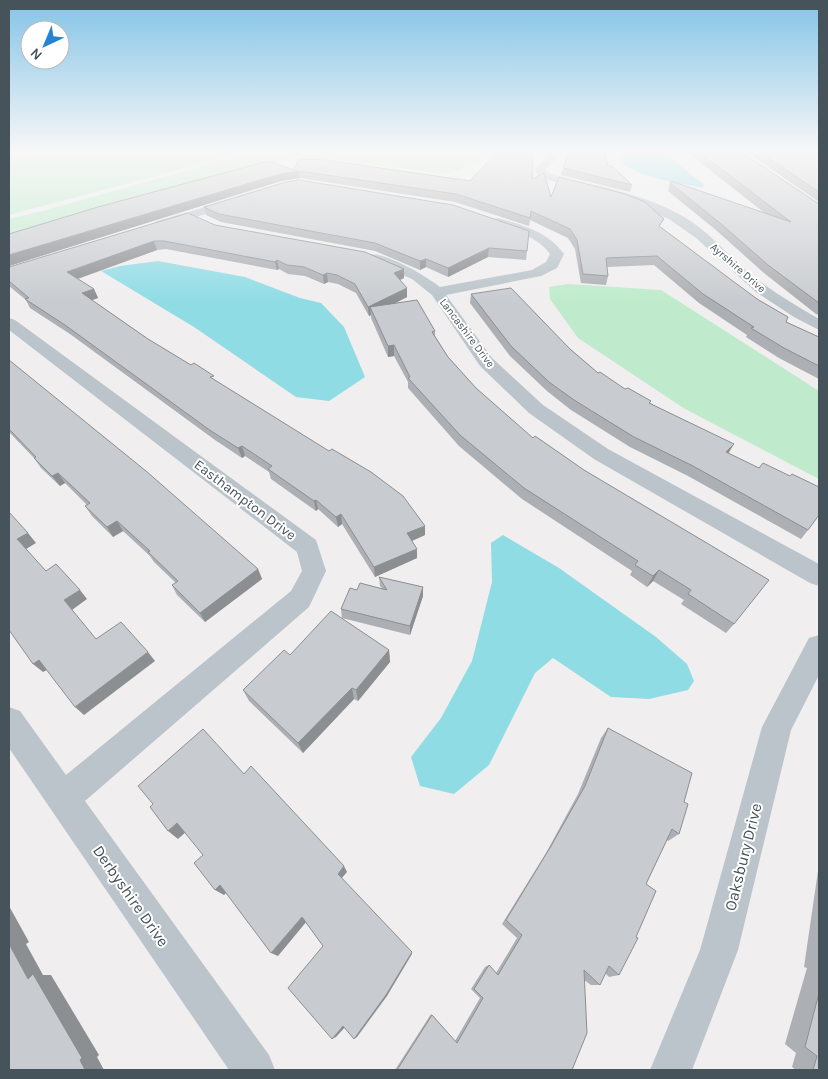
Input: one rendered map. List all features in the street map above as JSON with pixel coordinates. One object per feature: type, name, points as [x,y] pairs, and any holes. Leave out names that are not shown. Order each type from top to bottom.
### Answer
[{"type":"street","points":[[146,229],[230,202]]},
{"type":"street","name":"Ayrshire Drive","points":[[640,202],[673,216],[696,230],[743,275],[773,298],[819,325]]},
{"type":"street","points":[[191,214],[217,227]]},
{"type":"street","points":[[437,292],[536,273],[552,265],[557,254],[551,244],[538,236],[483,218]]},
{"type":"street","name":"Lancashire Drive","points":[[361,255],[370,256],[417,276],[437,292],[486,362],[536,410],[601,454],[819,576]]},
{"type":"street","name":"Easthampton Drive","points":[[9,323],[308,547],[314,571],[300,599],[62,799]]},
{"type":"street","name":"Oaksbury Drive","points":[[672,1070],[720,950],[777,727],[819,647]]},
{"type":"street","name":"Derbyshire Drive","points":[[9,722],[254,1070]]},
{"type":"green space","points":[[9,202],[56,202],[9,215]]},
{"type":"green space","points":[[73,202],[127,202],[9,234],[9,219]]},
{"type":"green space","points":[[568,284],[661,290],[819,391],[819,479],[685,409],[578,338],[550,299],[549,287]]},
{"type":"water","points":[[158,261],[245,277],[300,298],[321,303],[344,327],[365,377],[329,401],[296,397],[194,327],[101,271],[120,266]]},
{"type":"water","points":[[503,535],[559,568],[656,637],[687,664],[694,681],[688,690],[649,699],[611,697],[553,658],[535,673],[489,765],[454,794],[420,786],[411,757],[441,718],[472,661],[492,582],[491,543]]},
{"type":"building","points":[[115,202],[185,202],[9,255],[9,234]]},
{"type":"building","points":[[219,202],[437,202],[453,205],[529,231],[527,251],[489,248],[448,268],[426,259],[420,261],[375,243],[219,214],[204,207]]},
{"type":"building","points":[[482,202],[645,202],[664,219],[659,226],[757,299],[788,317],[786,322],[819,337],[819,366],[751,328],[754,327],[703,294],[657,256],[606,258],[608,276],[583,274],[577,240],[570,229],[531,211],[530,218]]},
{"type":"building","points":[[694,202],[733,202],[791,222],[765,202],[817,202],[819,204],[819,303],[768,265]]},
{"type":"building","points":[[188,213],[215,225],[365,252],[404,269],[394,273],[407,288],[368,307],[355,284],[337,275],[327,273],[323,275],[304,267],[287,265],[277,260],[275,262],[164,241],[154,241],[67,272],[94,289],[82,293],[148,339],[191,365],[194,363],[214,376],[210,377],[329,451],[332,449],[371,472],[403,496],[425,526],[407,533],[417,549],[374,567],[341,514],[336,517],[316,500],[314,501],[268,469],[272,466],[242,446],[238,448],[211,431],[65,325],[25,299],[29,298],[9,281],[9,267]]},
{"type":"building","points":[[511,288],[570,349],[598,373],[600,372],[625,389],[628,388],[651,401],[649,403],[734,444],[726,452],[759,468],[763,463],[819,487],[819,515],[808,530],[693,466],[634,437],[574,400],[549,382],[511,346],[471,294]]},
{"type":"building","points":[[417,300],[435,331],[432,332],[448,357],[476,388],[533,438],[535,436],[584,470],[769,580],[734,624],[688,594],[691,590],[659,570],[653,576],[635,565],[638,561],[524,488],[460,435],[408,378],[410,377],[394,345],[388,346],[370,307]]},
{"type":"building","points":[[9,360],[146,471],[258,569],[200,613],[172,585],[178,581],[148,552],[150,551],[117,521],[107,527],[85,506],[90,503],[58,473],[52,476],[9,429]]},
{"type":"building","points":[[9,512],[28,533],[17,539],[46,571],[56,564],[80,590],[64,600],[96,639],[121,622],[148,652],[75,707],[39,660],[33,664],[9,630]]},
{"type":"building","points":[[379,577],[423,587],[410,626],[341,609],[350,588],[357,590],[360,583],[387,590]]},
{"type":"building","points":[[331,611],[389,650],[356,690],[352,688],[298,743],[243,690],[284,650],[290,655]]},
{"type":"building","points":[[608,728],[692,773],[684,802],[688,804],[679,834],[672,829],[646,884],[656,891],[636,937],[638,938],[619,975],[609,966],[600,985],[584,970],[587,1033],[572,1070],[397,1070],[432,1015],[457,1043],[483,998],[474,989],[489,965],[498,975],[522,935],[506,920],[585,786]]},
{"type":"building","points":[[203,729],[244,774],[251,766],[344,866],[338,874],[412,952],[386,995],[354,1039],[343,1026],[332,1039],[288,988],[323,946],[302,917],[271,953],[220,885],[215,890],[194,863],[203,855],[177,823],[168,831],[150,807],[153,804],[138,786]]},
{"type":"building","points":[[9,944],[28,979],[33,974],[82,1058],[80,1060],[85,1070],[9,1070]]},
{"type":"building","points":[[819,993],[819,1070],[813,1070],[817,1056],[805,1047]]}]
